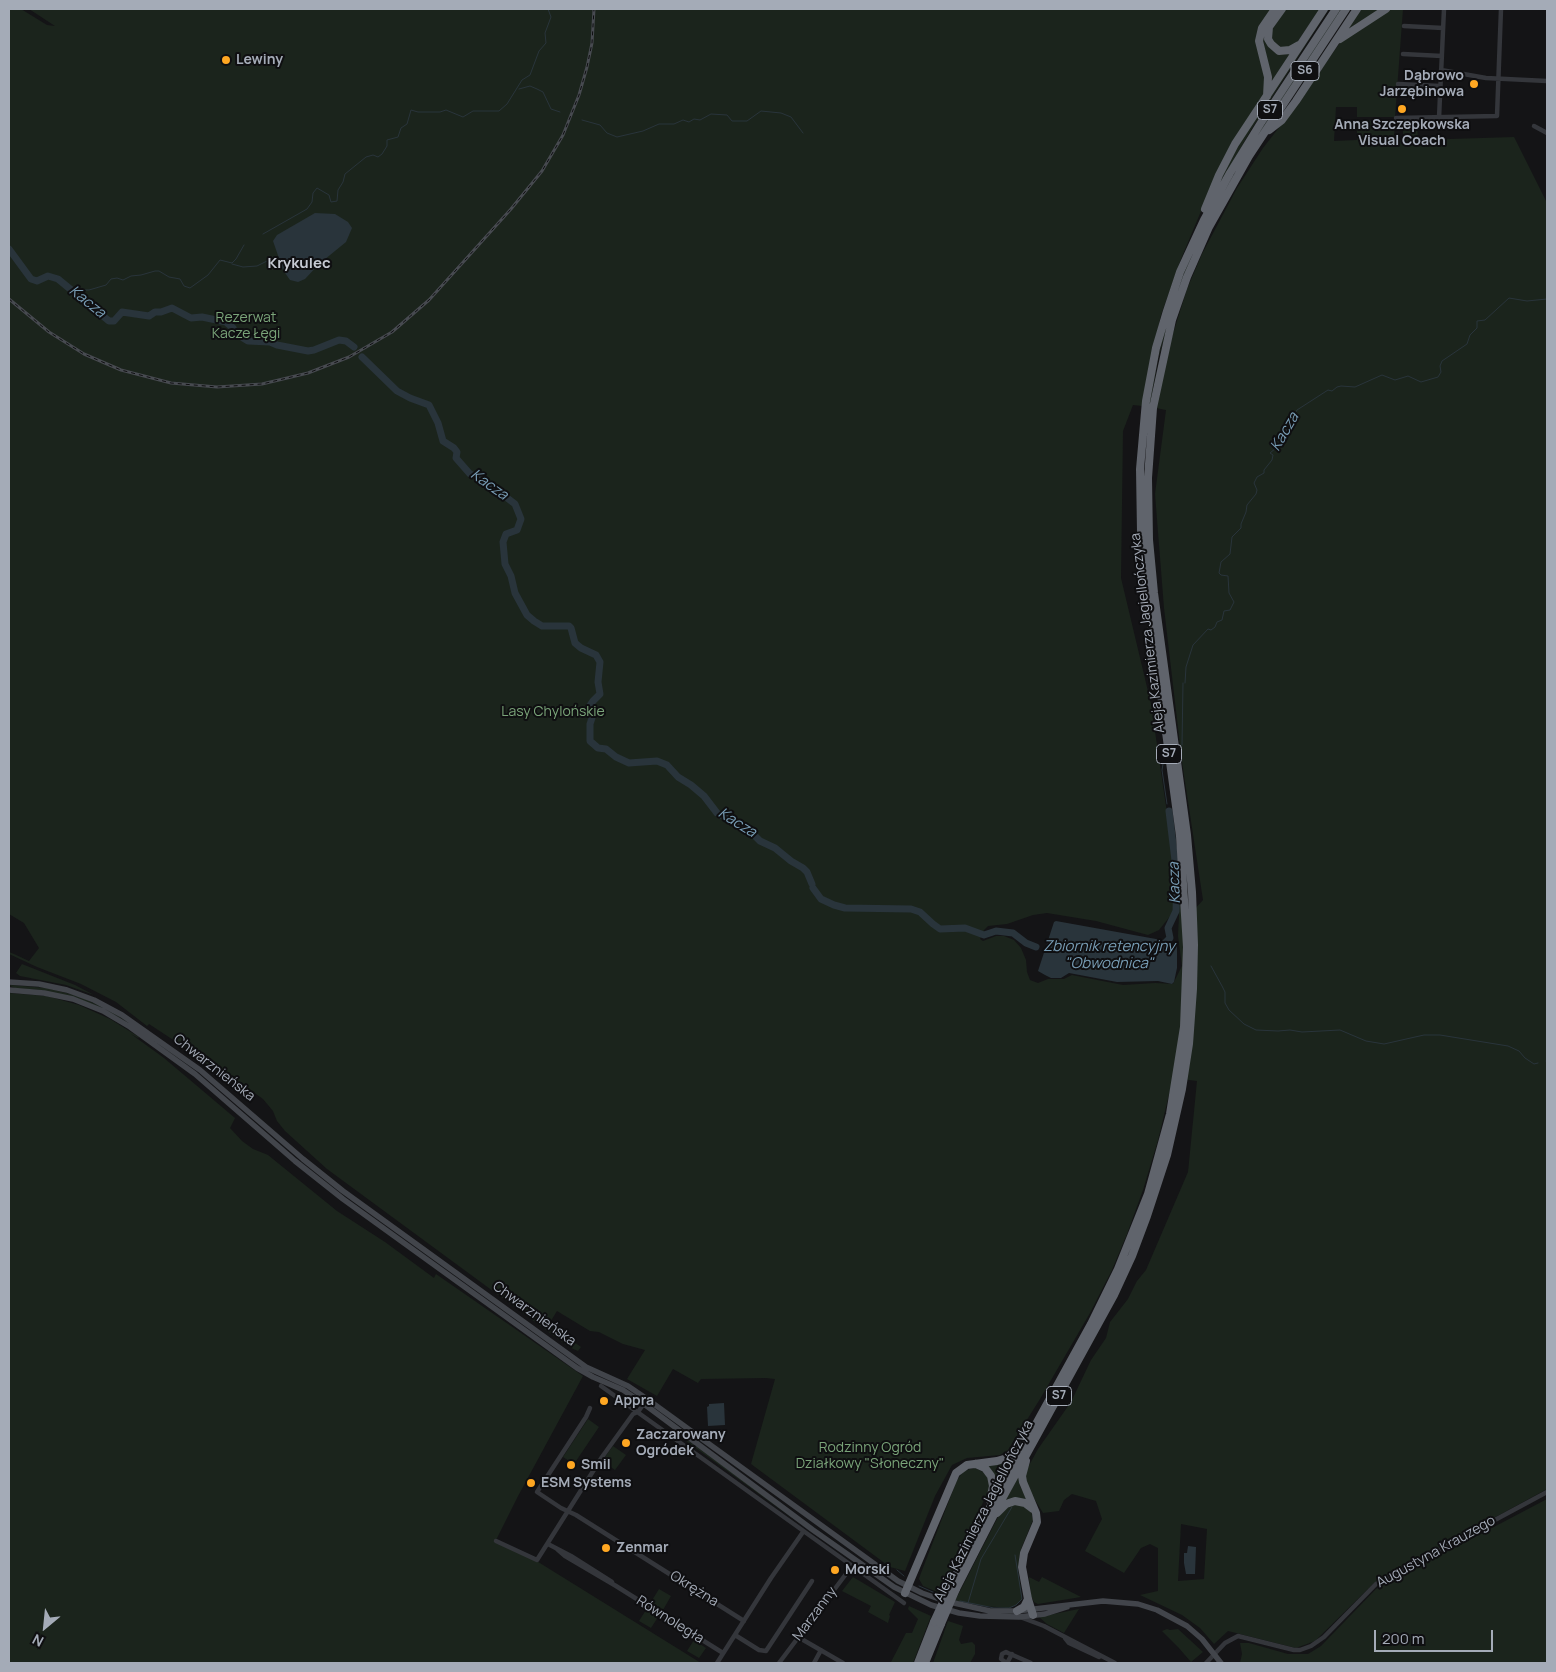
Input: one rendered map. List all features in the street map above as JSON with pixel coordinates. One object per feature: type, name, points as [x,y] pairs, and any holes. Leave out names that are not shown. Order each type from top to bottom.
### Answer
[{"type":"highway","points":[[1266,98],[1268,77],[1259,41],[1262,28],[1275,9]]},
{"type":"highway","points":[[1282,9],[1269,27],[1270,44],[1274,48],[1285,51],[1301,44]]},
{"type":"highway","points":[[1190,251],[1219,175],[1235,144],[1324,9]]},
{"type":"highway","name":"Aleja Kazimierza Jagiellończyka","points":[[918,1663],[1027,1440],[1091,1324],[1118,1269],[1148,1194],[1163,1142],[1175,1094],[1180,1057],[1187,984],[1188,947],[1180,836],[1145,577],[1141,532],[1140,488],[1144,414],[1154,362],[1167,311],[1204,220],[1230,173],[1336,9]]},
{"type":"highway","name":"Aleja Kazimierza Jagiellończyka","points":[[988,1517],[1098,1327],[1132,1256],[1165,1162],[1183,1080],[1192,1004],[1193,918],[1186,835],[1154,593],[1149,540],[1148,478],[1150,436],[1153,408],[1164,352],[1184,285],[1215,214],[1263,134],[1346,9]]},
{"type":"highway","name":"S7","points":[[1263,134],[1286,115],[1357,9]]},
{"type":"highway","points":[[1334,43],[1386,9]]},
{"type":"highway","points":[[907,1590],[954,1475],[964,1466],[1007,1458],[1027,1440]]},
{"type":"highway","points":[[1029,1449],[1022,1476],[1024,1488],[1034,1509],[1037,1522],[1022,1560],[1022,1574],[1032,1613]]},
{"type":"highway","points":[[976,1464],[985,1468],[993,1481],[988,1517]]},
{"type":"highway","points":[[988,1517],[1010,1502],[1025,1503],[1034,1509]]},
{"type":"highway","points":[[1018,1614],[1028,1599]]},
{"type":"highway","name":"Aleja Kazimierza Jagiellończyka","points":[[925,1663],[937,1623]]},
{"type":"main road","name":"Chwarznieńska","points":[[9,982],[38,984],[81,994],[104,1004],[180,1055],[343,1199],[577,1368],[646,1401],[864,1566],[931,1605],[959,1613],[989,1617],[1059,1611],[1069,1606],[1103,1601],[1130,1603],[1148,1607],[1187,1626],[1202,1639],[1221,1663]]},
{"type":"main road","name":"Chwarznieńska","points":[[9,990],[62,996],[110,1015],[172,1056],[245,1112]]},
{"type":"street","points":[[1439,118],[1444,9]]},
{"type":"street","points":[[1396,118],[1498,116],[1501,9]]},
{"type":"street","points":[[1404,26],[1443,28]]},
{"type":"street","points":[[1403,54],[1442,56]]},
{"type":"street","points":[[1441,70],[1499,78],[1547,80]]},
{"type":"street","points":[[1398,84],[1440,86]]},
{"type":"street","points":[[1534,126],[1547,133]]},
{"type":"street","points":[[600,1386],[904,1603]]},
{"type":"street","points":[[496,1541],[537,1560],[602,1457],[633,1414],[638,1412],[646,1401]]},
{"type":"street","name":"Okrężna","points":[[590,1408],[586,1417],[537,1489],[538,1494],[582,1519],[744,1621]]},
{"type":"street","name":"Augustyna Krauzego","points":[[1206,1663],[1228,1640],[1238,1636],[1294,1650],[1311,1646],[1324,1637],[1376,1584],[1547,1492]]},
{"type":"street","points":[[717,1663],[771,1578],[803,1532]]},
{"type":"street","name":"Równoległa","points":[[548,1544],[723,1653]]},
{"type":"street","name":"Marzanny","points":[[779,1663],[852,1566]]},
{"type":"street","points":[[735,1635],[759,1650],[766,1651],[812,1581]]},
{"type":"street","name":"Chwarznieńska","points":[[1032,1613],[1044,1626]]},
{"type":"street","name":"Chwarznieńska","points":[[1018,1614],[1044,1626],[1107,1661],[1115,1663]]},
{"type":"street","points":[[798,1637],[843,1663]]},
{"type":"street","points":[[814,1663],[821,1650]]},
{"type":"street","points":[[1012,1654],[1031,1663]]},
{"type":"green space","name":"Lasy Chylońskie","points":[[9,9],[21,9],[47,25],[55,26],[29,9],[1273,9],[1262,25],[1266,85],[1263,97],[1207,197],[1181,259],[1161,315],[1143,406],[1133,405],[1123,431],[1121,578],[1151,704],[1183,922],[1203,900],[1182,762],[1164,608],[1155,494],[1166,410],[1156,408],[1171,340],[1187,289],[1202,254],[1237,188],[1263,148],[1299,102],[1339,44],[1345,38],[1391,9],[1403,9],[1395,117],[1357,117],[1357,107],[1336,107],[1334,141],[1357,140],[1357,121],[1395,120],[1394,140],[1403,140],[1403,122],[1417,121],[1418,140],[1514,137],[1547,203],[1547,1489],[1374,1583],[1315,1641],[1296,1648],[1228,1631],[1214,1644],[1200,1628],[1182,1615],[1140,1595],[1158,1591],[1158,1548],[1150,1544],[1141,1548],[1124,1573],[1085,1551],[1102,1519],[1096,1501],[1072,1494],[1064,1500],[1059,1511],[1043,1513],[1029,1490],[1025,1477],[1026,1471],[1038,1449],[1071,1402],[1091,1360],[1106,1338],[1110,1322],[1128,1299],[1137,1281],[1146,1270],[1188,1172],[1197,1081],[1173,1078],[1158,1140],[1127,1234],[1112,1270],[1090,1313],[1040,1399],[1008,1450],[1000,1455],[967,1458],[952,1465],[935,1496],[905,1571],[890,1567],[751,1464],[775,1379],[701,1379],[698,1383],[673,1369],[657,1396],[627,1379],[645,1350],[623,1344],[599,1332],[590,1331],[557,1311],[549,1324],[581,1347],[578,1351],[569,1347],[327,1169],[285,1131],[263,1099],[249,1089],[221,1075],[187,1049],[149,1024],[147,1026],[116,1002],[81,984],[9,954],[9,952],[29,961],[39,948],[24,923],[9,914]],"holes":[[[1177,910],[1179,915],[1178,936],[1182,966],[1173,984],[1123,985],[1072,975],[1064,979],[1048,979],[1038,983],[1030,980],[1026,960],[1021,948],[1014,940],[1004,936],[996,936],[983,941],[980,939],[988,926],[1007,924],[1033,915],[1047,913],[1096,921],[1148,935],[1159,930]],[[1181,1524],[1207,1529],[1204,1579],[1178,1581]]]},
{"type":"green space","points":[[1285,9],[1320,9],[1295,45],[1285,49],[1276,46],[1270,35],[1275,22]]},
{"type":"green space","points":[[1326,9],[1329,9],[1251,130],[1217,189],[1231,156]]},
{"type":"green space","points":[[1340,9],[1342,9],[1246,156],[1208,220],[1174,303],[1158,360],[1150,407],[1148,407],[1164,331],[1182,274],[1207,220],[1252,143]]},
{"type":"green space","points":[[1359,9],[1382,9],[1344,33]]},
{"type":"green space","points":[[1270,22],[1268,44],[1293,51],[1271,88],[1261,38]]},
{"type":"green space","points":[[22,964],[75,985],[94,995],[66,985],[20,976],[16,973]]},
{"type":"green space","points":[[11,985],[47,988],[78,996],[107,1009],[128,1022],[187,1064],[122,1019],[77,998],[40,990],[15,988]]},
{"type":"green space","points":[[9,993],[47,996],[79,1005],[110,1019],[139,1037],[131,1034],[164,1058],[235,1118],[230,1128],[242,1141],[253,1149],[268,1155],[337,1211],[385,1242],[434,1278],[436,1274],[583,1376],[495,1542],[535,1560],[701,1663],[9,1663]]},
{"type":"green space","points":[[588,1419],[599,1427],[574,1464],[563,1457]]},
{"type":"green space","points":[[671,1430],[678,1433],[793,1517],[792,1518]]},
{"type":"green space","points":[[613,1446],[626,1455],[615,1470],[602,1461]]},
{"type":"green space","points":[[1009,1460],[996,1484],[984,1464]]},
{"type":"green space","points":[[975,1468],[986,1475],[989,1481],[989,1489],[942,1594],[923,1586],[919,1579],[957,1480],[963,1472]]},
{"type":"green space","points":[[1018,1476],[1020,1486],[1029,1503],[1004,1502]]},
{"type":"green space","points":[[1547,1499],[1547,1663],[1240,1663],[1242,1654],[1240,1643],[1249,1643],[1288,1654],[1308,1654],[1321,1646],[1376,1589]]},
{"type":"green space","points":[[1023,1504],[1031,1511],[1033,1520],[1019,1558],[1018,1568],[1022,1599],[1016,1605],[1008,1608],[955,1601],[999,1515],[1009,1505]]},
{"type":"green space","points":[[853,1577],[895,1602],[889,1615],[888,1623],[868,1612],[871,1606],[842,1591]]},
{"type":"green space","points":[[1029,1577],[1039,1582],[1042,1577],[1081,1597],[1038,1604],[1034,1602],[1031,1596]]},
{"type":"green space","points":[[659,1589],[671,1596],[663,1610],[651,1602]]},
{"type":"green space","points":[[909,1606],[931,1616],[913,1663],[893,1663],[891,1662],[906,1633],[912,1633],[918,1619],[908,1609]]},
{"type":"green space","points":[[1079,1609],[1064,1633],[1047,1624],[1039,1617]]},
{"type":"green space","points":[[646,1610],[658,1617],[651,1628],[639,1621]]},
{"type":"green space","points":[[948,1621],[963,1626],[959,1640],[961,1644],[972,1642],[975,1645],[975,1654],[970,1663],[933,1663]]},
{"type":"green space","points":[[1178,1629],[1203,1652],[1191,1662],[1162,1631]]},
{"type":"green space","points":[[694,1640],[706,1648],[699,1658],[687,1651]]},
{"type":"water","points":[[315,213],[335,214],[348,222],[352,228],[346,242],[319,264],[305,279],[298,282],[290,280],[283,270],[273,241],[277,235]]},
{"type":"water","name":"Zbiornik retencyjny \"Obwodnica\"","points":[[1054,922],[1156,939],[1177,946],[1177,968],[1174,982],[1172,984],[1158,981],[1117,982],[1069,973],[1061,978],[1051,978],[1045,975],[1038,971]]},
{"type":"water","points":[[724,1403],[725,1425],[708,1426],[707,1407],[709,1404]]},
{"type":"water","points":[[1188,1546],[1196,1547],[1195,1574],[1186,1574],[1184,1553],[1187,1553]]},
{"type":"waterway","points":[[263,234],[307,209],[312,202],[313,193],[317,188],[329,195],[331,202],[337,201],[338,190],[345,174],[366,157],[373,155],[378,157],[382,154],[387,146],[387,140],[398,137],[401,128],[407,124],[411,110],[418,112],[440,112],[446,110],[463,117],[473,111],[499,111],[507,104],[522,80],[530,75],[539,51],[546,43],[545,33],[551,17],[548,9]]},
{"type":"waterway","points":[[519,89],[530,86],[543,92],[551,109],[560,112]]},
{"type":"waterway","points":[[582,120],[600,125],[607,133],[617,137],[643,131],[659,124],[674,124],[683,120],[689,122],[694,119],[700,120],[711,114],[727,115],[732,121],[747,121],[761,111],[781,113],[791,117],[803,133]]},
{"type":"waterway","points":[[68,286],[89,290],[106,285],[111,279],[123,280],[131,276],[159,271],[169,277],[180,279],[184,286],[190,288],[208,275],[220,260],[232,263],[244,245]]},
{"type":"waterway","name":"Kacza","points":[[9,249],[31,279],[37,281],[48,276],[58,279],[109,321],[114,321],[122,312],[149,316],[155,312],[172,308],[191,318],[202,317],[226,322],[233,328]]},
{"type":"waterway","points":[[232,264],[243,267],[257,266],[271,259]]},
{"type":"waterway","name":"Kacza","points":[[1185,683],[1186,667],[1193,645],[1208,629],[1211,630],[1217,622],[1222,620],[1224,611],[1230,610],[1234,602],[1229,593],[1228,576],[1219,573],[1221,562],[1230,554],[1232,537],[1241,528],[1247,505],[1256,494],[1257,490],[1254,483],[1257,477],[1264,473],[1264,470],[1272,460],[1273,455],[1270,453],[1282,443],[1287,433],[1286,429],[1297,410],[1328,390],[1332,391],[1341,386],[1355,387],[1382,375],[1395,380],[1408,376],[1421,382],[1438,377],[1441,372],[1440,366],[1442,361],[1467,344],[1470,335],[1477,328],[1477,321],[1485,320],[1509,298],[1527,301],[1547,299]]},
{"type":"waterway","name":"Kacza","points":[[243,338],[248,341],[270,342],[308,351],[339,340],[346,341],[354,347]]},
{"type":"waterway","name":"Kacza","points":[[362,357],[397,391],[429,405],[438,423],[443,441],[454,448],[457,452],[456,458],[470,474],[481,478],[515,504],[521,519],[517,530],[506,534],[503,542],[505,564],[511,576],[515,593],[527,615],[534,621],[542,626],[569,626],[575,643],[596,655],[600,662],[598,682],[600,694],[589,707],[592,718],[590,741],[598,748],[606,749],[616,757],[629,763],[657,761],[667,765],[678,777],[704,796],[717,813],[751,832],[760,841],[775,848],[803,868],[807,872],[812,884]]},
{"type":"waterway","name":"Kacza","points":[[1182,745],[1183,683]]},
{"type":"waterway","name":"Kacza","points":[[1164,758],[1162,770],[1167,804]]},
{"type":"waterway","name":"Kacza","points":[[1164,948],[1165,943],[1170,938],[1168,928],[1176,911],[1177,877],[1169,811]]},
{"type":"waterway","name":"Kacza","points":[[813,888],[821,899],[845,908],[911,909],[920,912],[940,929],[965,928],[984,935],[996,931],[1013,933],[1026,943],[1036,947]]},
{"type":"waterway","points":[[1211,966],[1225,992],[1225,1003],[1229,1010],[1244,1024],[1256,1030],[1302,1032],[1340,1030],[1366,1041],[1384,1044],[1424,1035],[1440,1035],[1508,1046],[1519,1051],[1534,1064],[1538,1063]]},
{"type":"waterway","points":[[968,1603],[981,1559],[1012,1507]]},
{"type":"waterway","points":[[960,1601],[994,1608],[1009,1608],[1016,1605],[1022,1599],[1015,1555]]},
{"type":"waterway","points":[[897,1570],[904,1576]]},
{"type":"waterway","points":[[919,1586],[942,1596]]},
{"type":"railway","points":[[9,299],[49,332],[84,354],[121,370],[171,383],[217,387],[262,384],[308,373],[349,357],[392,332],[429,300],[511,209],[542,171],[563,135],[579,95],[592,43],[594,9]]},
{"type":"place","name":"Lewiny","points":[[226,60]]},
{"type":"place","name":"Dąbrowo Jarzębinowa","points":[[1474,84]]},
{"type":"place","name":"Anna Szczepkowska Visual Coach","points":[[1402,109]]},
{"type":"place","name":"Appra","points":[[604,1401]]},
{"type":"place","name":"Zaczarowany Ogródek","points":[[626,1443]]},
{"type":"place","name":"Smil","points":[[571,1465]]},
{"type":"place","name":"ESM Systems","points":[[531,1483]]},
{"type":"place","name":"Zenmar","points":[[606,1548]]},
{"type":"place","name":"Morski","points":[[835,1570]]},
{"type":"district","name":"Krykulec","points":[[299,264]]},
{"type":"park label","name":"Rezerwat Kacze Łęgi","points":[[246,326]]},
{"type":"park label","name":"Rodzinny Ogród Działkowy \"Słoneczny\"","points":[[870,1456]]}]
